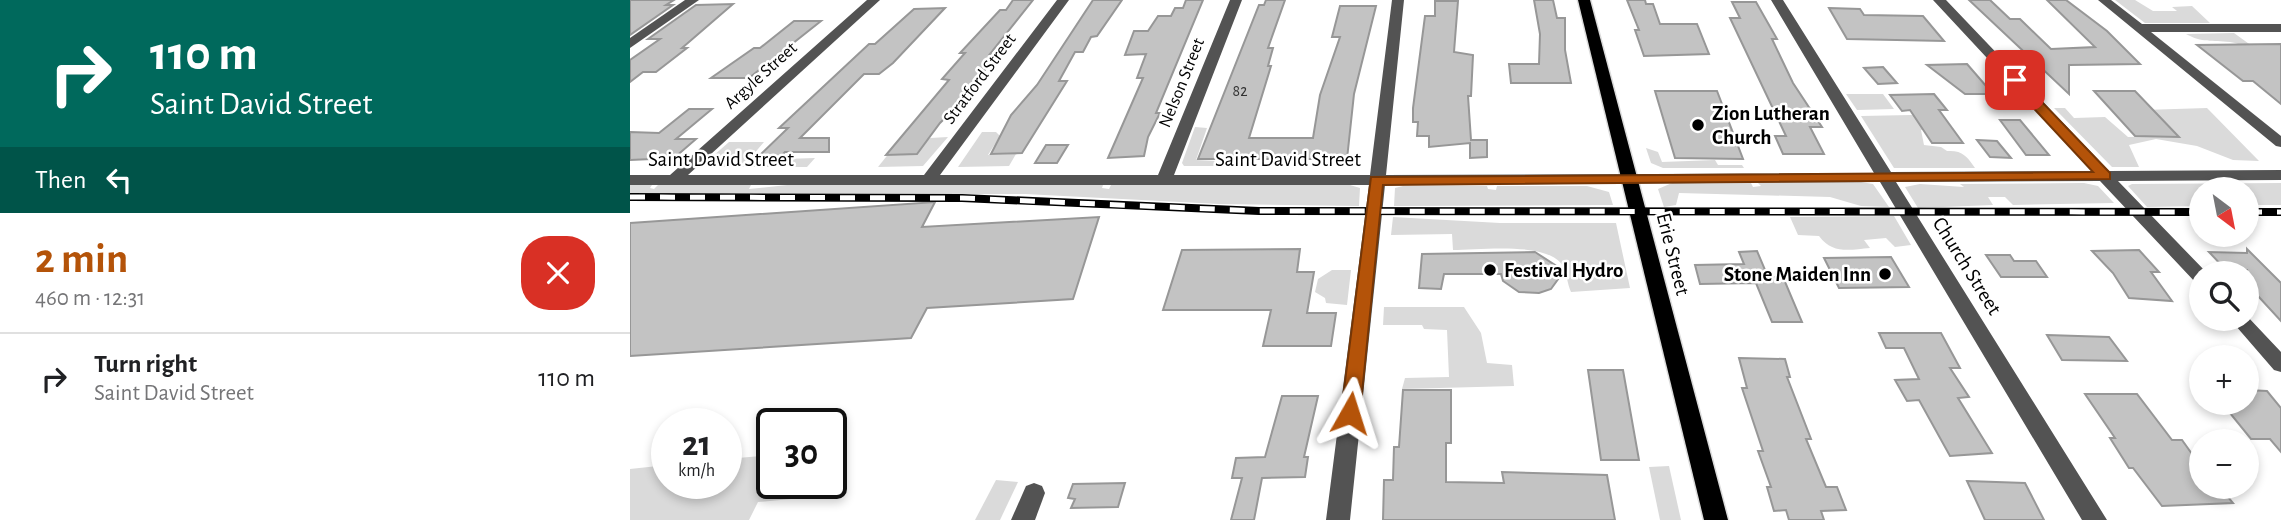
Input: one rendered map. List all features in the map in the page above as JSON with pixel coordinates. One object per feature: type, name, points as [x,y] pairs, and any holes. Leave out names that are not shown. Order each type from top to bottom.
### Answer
[{"type":"main road","name":"Erie Street","points":[[1584,0],[1716,520]]},
{"type":"street","points":[[630,44],[693,0]]},
{"type":"street","name":"Argyle Street","points":[[674,180],[874,0]]},
{"type":"street","name":"Stratford Street","points":[[929,180],[1063,0]]},
{"type":"street","name":"Nelson Street","points":[[1164,180],[1236,0]]},
{"type":"street","points":[[1338,520],[1398,0]]},
{"type":"street","name":"Church Street","points":[[1777,0],[2095,520]]},
{"type":"street","points":[[1939,0],[2189,265]]},
{"type":"street","points":[[2104,0],[2281,143]]},
{"type":"street","points":[[2138,28],[2281,28]]},
{"type":"street","name":"Saint David Street","points":[[630,180],[2281,176]]},
{"type":"street","points":[[2252,331],[2277,355]]},
{"type":"street","points":[[1023,520],[1034,493]]},
{"type":"shaded area","points":[[2115,0],[2135,0],[2153,11],[2177,11],[2172,7],[2192,6],[2210,23],[2145,23]]},
{"type":"shaded area","points":[[2234,33],[2252,46],[2202,40],[2186,34]]},
{"type":"shaded area","points":[[1846,94],[1883,94],[1894,109],[1857,110]]},
{"type":"shaded area","points":[[2054,108],[2065,108],[2074,118],[2105,117],[2128,137],[2179,136],[2167,124],[2143,110],[2207,108],[2259,161],[2233,160],[2197,146],[2156,139],[2129,145],[2139,167],[2112,167]]},
{"type":"shaded area","points":[[1861,116],[1935,117],[1944,128],[1921,130],[1924,145],[1960,153],[1967,157],[1975,168],[1894,168]]},
{"type":"shaded area","points":[[1195,127],[1207,128],[1196,160],[1216,161],[1214,166],[1184,166],[1182,163]]},
{"type":"shaded area","points":[[982,132],[996,132],[1000,136],[988,155],[1016,154],[1009,166],[958,167]]},
{"type":"shaded area","points":[[948,137],[923,166],[878,167],[894,147],[892,155],[915,155],[930,138]]},
{"type":"shaded area","points":[[729,142],[764,142],[752,156],[753,160],[815,158],[807,167],[707,167],[705,163]]},
{"type":"shaded area","points":[[1646,148],[1658,152],[1662,162],[1715,160],[1718,165],[1742,165],[1744,168],[1663,168],[1651,163]]},
{"type":"shaded area","points":[[1672,183],[1751,183],[1753,187],[1761,186],[1758,183],[1873,184],[1889,207],[1861,206],[1830,197],[1679,193],[1676,205],[1664,207],[1658,189]]},
{"type":"shaded area","points":[[2084,183],[2098,186],[2114,203],[2013,205],[2005,197],[1988,197],[1993,205],[1918,208],[1905,187],[1920,184],[1964,187],[1960,184]]},
{"type":"shaded area","points":[[2259,183],[2281,183],[2281,205],[2259,205]]},
{"type":"shaded area","points":[[2189,184],[2189,206],[2147,207],[2128,186]]},
{"type":"shaded area","points":[[630,185],[652,185],[650,188],[654,189],[658,185],[751,185],[749,189],[787,185],[1103,185],[1102,188],[1109,189],[1111,185],[1350,185],[1360,188],[1359,206],[1219,204],[1025,194],[630,194]]},
{"type":"shaded area","points":[[1487,186],[1488,189],[1496,190],[1497,186],[1587,186],[1609,192],[1613,205],[1394,206],[1395,188]]},
{"type":"shaded area","points":[[1894,216],[1911,245],[1895,247],[1886,238],[1864,240],[1870,248],[1835,248],[1819,236],[1798,235],[1790,217]]},
{"type":"shaded area","points":[[1393,217],[1500,223],[1616,223],[1630,288],[1571,292],[1563,266],[1555,258],[1529,250],[1453,250],[1452,234],[1391,235]]},
{"type":"shaded area","points":[[1332,270],[1351,270],[1347,305],[1326,303],[1325,298],[1315,292],[1318,279]]},
{"type":"shaded area","points":[[1384,307],[1464,307],[1481,333],[1487,363],[1512,365],[1514,386],[1402,389],[1405,378],[1449,377],[1447,330],[1424,329],[1422,325],[1383,325]]},
{"type":"shaded area","points":[[756,456],[756,499],[790,499],[758,502],[749,520],[630,520],[630,469],[651,467],[651,499],[742,499],[742,458]]},
{"type":"shaded area","points":[[1669,466],[1681,520],[1660,520],[1649,467]]},
{"type":"shaded area","points":[[996,480],[1018,482],[1000,520],[975,520]]},
{"type":"building","points":[[630,0],[674,0],[666,5],[673,5],[630,35]]},
{"type":"building","points":[[1013,0],[1033,0],[990,54],[996,54],[966,97],[940,123],[917,154],[886,155],[949,80],[942,79],[965,53],[960,53],[1000,10],[1006,10]]},
{"type":"building","points":[[1093,0],[1122,0],[1097,36],[1091,37],[1083,52],[1075,52],[1059,81],[1067,81],[1022,153],[991,154],[1011,115],[1037,85]]},
{"type":"building","points":[[1186,0],[1203,0],[1156,113],[1160,113],[1148,137],[1144,156],[1108,158],[1143,78],[1137,78],[1146,54],[1125,55],[1134,31],[1148,31],[1158,16],[1171,16],[1175,8],[1183,8]]},
{"type":"building","points":[[1266,0],[1285,0],[1268,48],[1273,48],[1268,66],[1271,66],[1249,138],[1313,138],[1320,95],[1340,37],[1332,37],[1340,6],[1376,6],[1354,94],[1347,159],[1198,159],[1259,5],[1264,5]]},
{"type":"building","points":[[1534,0],[1553,0],[1557,18],[1565,18],[1565,50],[1571,83],[1511,83],[1509,64],[1539,64],[1540,34]]},
{"type":"building","points":[[1627,0],[1645,0],[1646,4],[1653,4],[1660,24],[1697,24],[1709,54],[1644,56],[1635,30],[1639,30]]},
{"type":"building","points":[[1969,0],[1990,0],[2010,19],[2020,19],[2051,49],[2095,47],[2047,0],[2066,0],[2107,31],[2140,64],[2069,65],[2069,94]]},
{"type":"building","points":[[1435,1],[1458,1],[1454,52],[1473,55],[1471,96],[1468,96],[1471,140],[1487,140],[1487,157],[1470,158],[1470,143],[1429,147],[1429,136],[1417,136],[1418,122],[1413,122],[1413,108],[1425,16],[1435,16]]},
{"type":"building","points":[[1732,2],[1756,2],[1777,39],[1772,39],[1793,83],[1822,127],[1810,127],[1824,154],[1783,154],[1775,136],[1786,136],[1730,18],[1740,18]]},
{"type":"building","points":[[733,4],[682,48],[687,48],[656,72],[643,72],[630,82],[630,60],[660,39],[648,39],[696,5]]},
{"type":"building","points":[[945,8],[893,63],[879,74],[864,74],[800,138],[829,138],[829,152],[785,152],[778,159],[756,159],[788,128],[779,128],[869,44],[875,44],[914,9]]},
{"type":"building","points":[[1829,8],[1860,9],[1864,15],[1923,16],[1944,41],[1847,39]]},
{"type":"building","points":[[794,21],[821,21],[749,78],[711,78],[754,48],[760,48]]},
{"type":"building","points":[[2281,44],[2281,104],[2253,81],[2243,81],[2197,45]]},
{"type":"building","points":[[1967,64],[1993,94],[1965,94],[1927,65]]},
{"type":"building","points":[[1883,67],[1897,83],[1878,84],[1864,68]]},
{"type":"building","name":"Zion Lutheran Church","points":[[1655,91],[1717,91],[1743,159],[1675,158]]},
{"type":"building","points":[[2094,91],[2135,91],[2179,137],[2135,136]]},
{"type":"building","points":[[1934,94],[1947,110],[1939,110],[1963,143],[1932,143],[1910,110],[1902,111],[1890,95]]},
{"type":"building","points":[[689,109],[712,109],[676,139],[696,139],[674,158],[630,160],[630,132],[659,133]]},
{"type":"building","points":[[2000,120],[2020,120],[2049,155],[2026,155]]},
{"type":"building","points":[[1977,140],[1997,141],[2011,158],[1990,157]]},
{"type":"building","points":[[1046,145],[1068,145],[1057,163],[1035,163]]},
{"type":"building","points":[[935,202],[922,227],[1099,217],[1073,299],[927,308],[911,338],[630,356],[630,223]]},
{"type":"building","points":[[1300,249],[1297,272],[1314,272],[1307,313],[1336,313],[1331,346],[1263,346],[1271,310],[1163,310],[1182,250]]},
{"type":"building","points":[[2247,249],[2259,261],[2218,261],[2209,252],[2247,253]]},
{"type":"building","points":[[2139,250],[2159,272],[2151,272],[2172,301],[2129,298],[2113,273],[2092,251]]},
{"type":"building","points":[[1757,251],[1768,277],[1783,277],[1802,322],[1772,322],[1756,283],[1700,284],[1695,265],[1744,264],[1739,252]]},
{"type":"building","name":"Festival Hydro","points":[[1535,252],[1558,267],[1561,275],[1551,289],[1539,293],[1519,292],[1503,281],[1501,274],[1444,274],[1441,289],[1419,288],[1422,254]]},
{"type":"building","points":[[1986,255],[2010,255],[2014,261],[2036,261],[2047,277],[2001,277]]},
{"type":"building","points":[[1891,257],[1909,287],[1839,288],[1824,258]]},
{"type":"building","points":[[2259,261],[2281,283],[2281,321],[2259,297]]},
{"type":"building","points":[[1879,333],[1941,333],[1960,368],[1950,368],[1969,397],[1958,398],[1992,453],[1950,456],[1919,400],[1907,401],[1895,380],[1919,379],[1904,348],[1886,348]]},
{"type":"building","points":[[2047,335],[2109,337],[2127,361],[2062,360]]},
{"type":"building","points":[[1739,358],[1785,359],[1790,377],[1787,377],[1811,439],[1806,439],[1826,487],[1837,487],[1846,510],[1821,511],[1824,520],[1789,520],[1786,510],[1774,511],[1767,487],[1771,487],[1758,451],[1763,451],[1742,388],[1747,388]]},
{"type":"building","points":[[1588,370],[1623,370],[1639,460],[1601,460]]},
{"type":"building","points":[[1403,390],[1451,390],[1451,443],[1446,443],[1446,482],[1504,483],[1502,472],[1607,475],[1615,520],[1383,520],[1384,480],[1393,480],[1394,447],[1399,447]]},
{"type":"building","points":[[2259,391],[2267,391],[2281,408],[2281,452],[2270,439],[2259,439],[2259,429],[2243,429],[2232,415],[2259,415]]},
{"type":"building","points":[[2085,394],[2137,394],[2172,440],[2182,440],[2189,450],[2189,499],[2230,499],[2233,503],[2162,506],[2133,468],[2129,468],[2110,438],[2115,438]]},
{"type":"building","points":[[1282,396],[1318,396],[1304,457],[1308,457],[1305,477],[1262,478],[1254,520],[1231,520],[1242,478],[1232,478],[1236,458],[1265,457]]},
{"type":"building","points":[[1967,481],[2025,483],[2044,520],[1985,520]]},
{"type":"building","points":[[1125,483],[1118,507],[1071,508],[1075,499],[1068,498],[1073,484]]},
{"type":"railway","points":[[630,197],[962,198],[1259,211],[2189,212]]},
{"type":"railway","points":[[2259,212],[2281,212]]},
{"type":"place","name":"Zion Lutheran Church","points":[[1698,125]]},
{"type":"place","name":"Festival Hydro","points":[[1490,270]]},
{"type":"place","name":"Stone Maiden Inn","points":[[1885,274]]},
{"type":"route","points":[[1350,413],[1376,180],[2105,176],[2015,80]]}]
